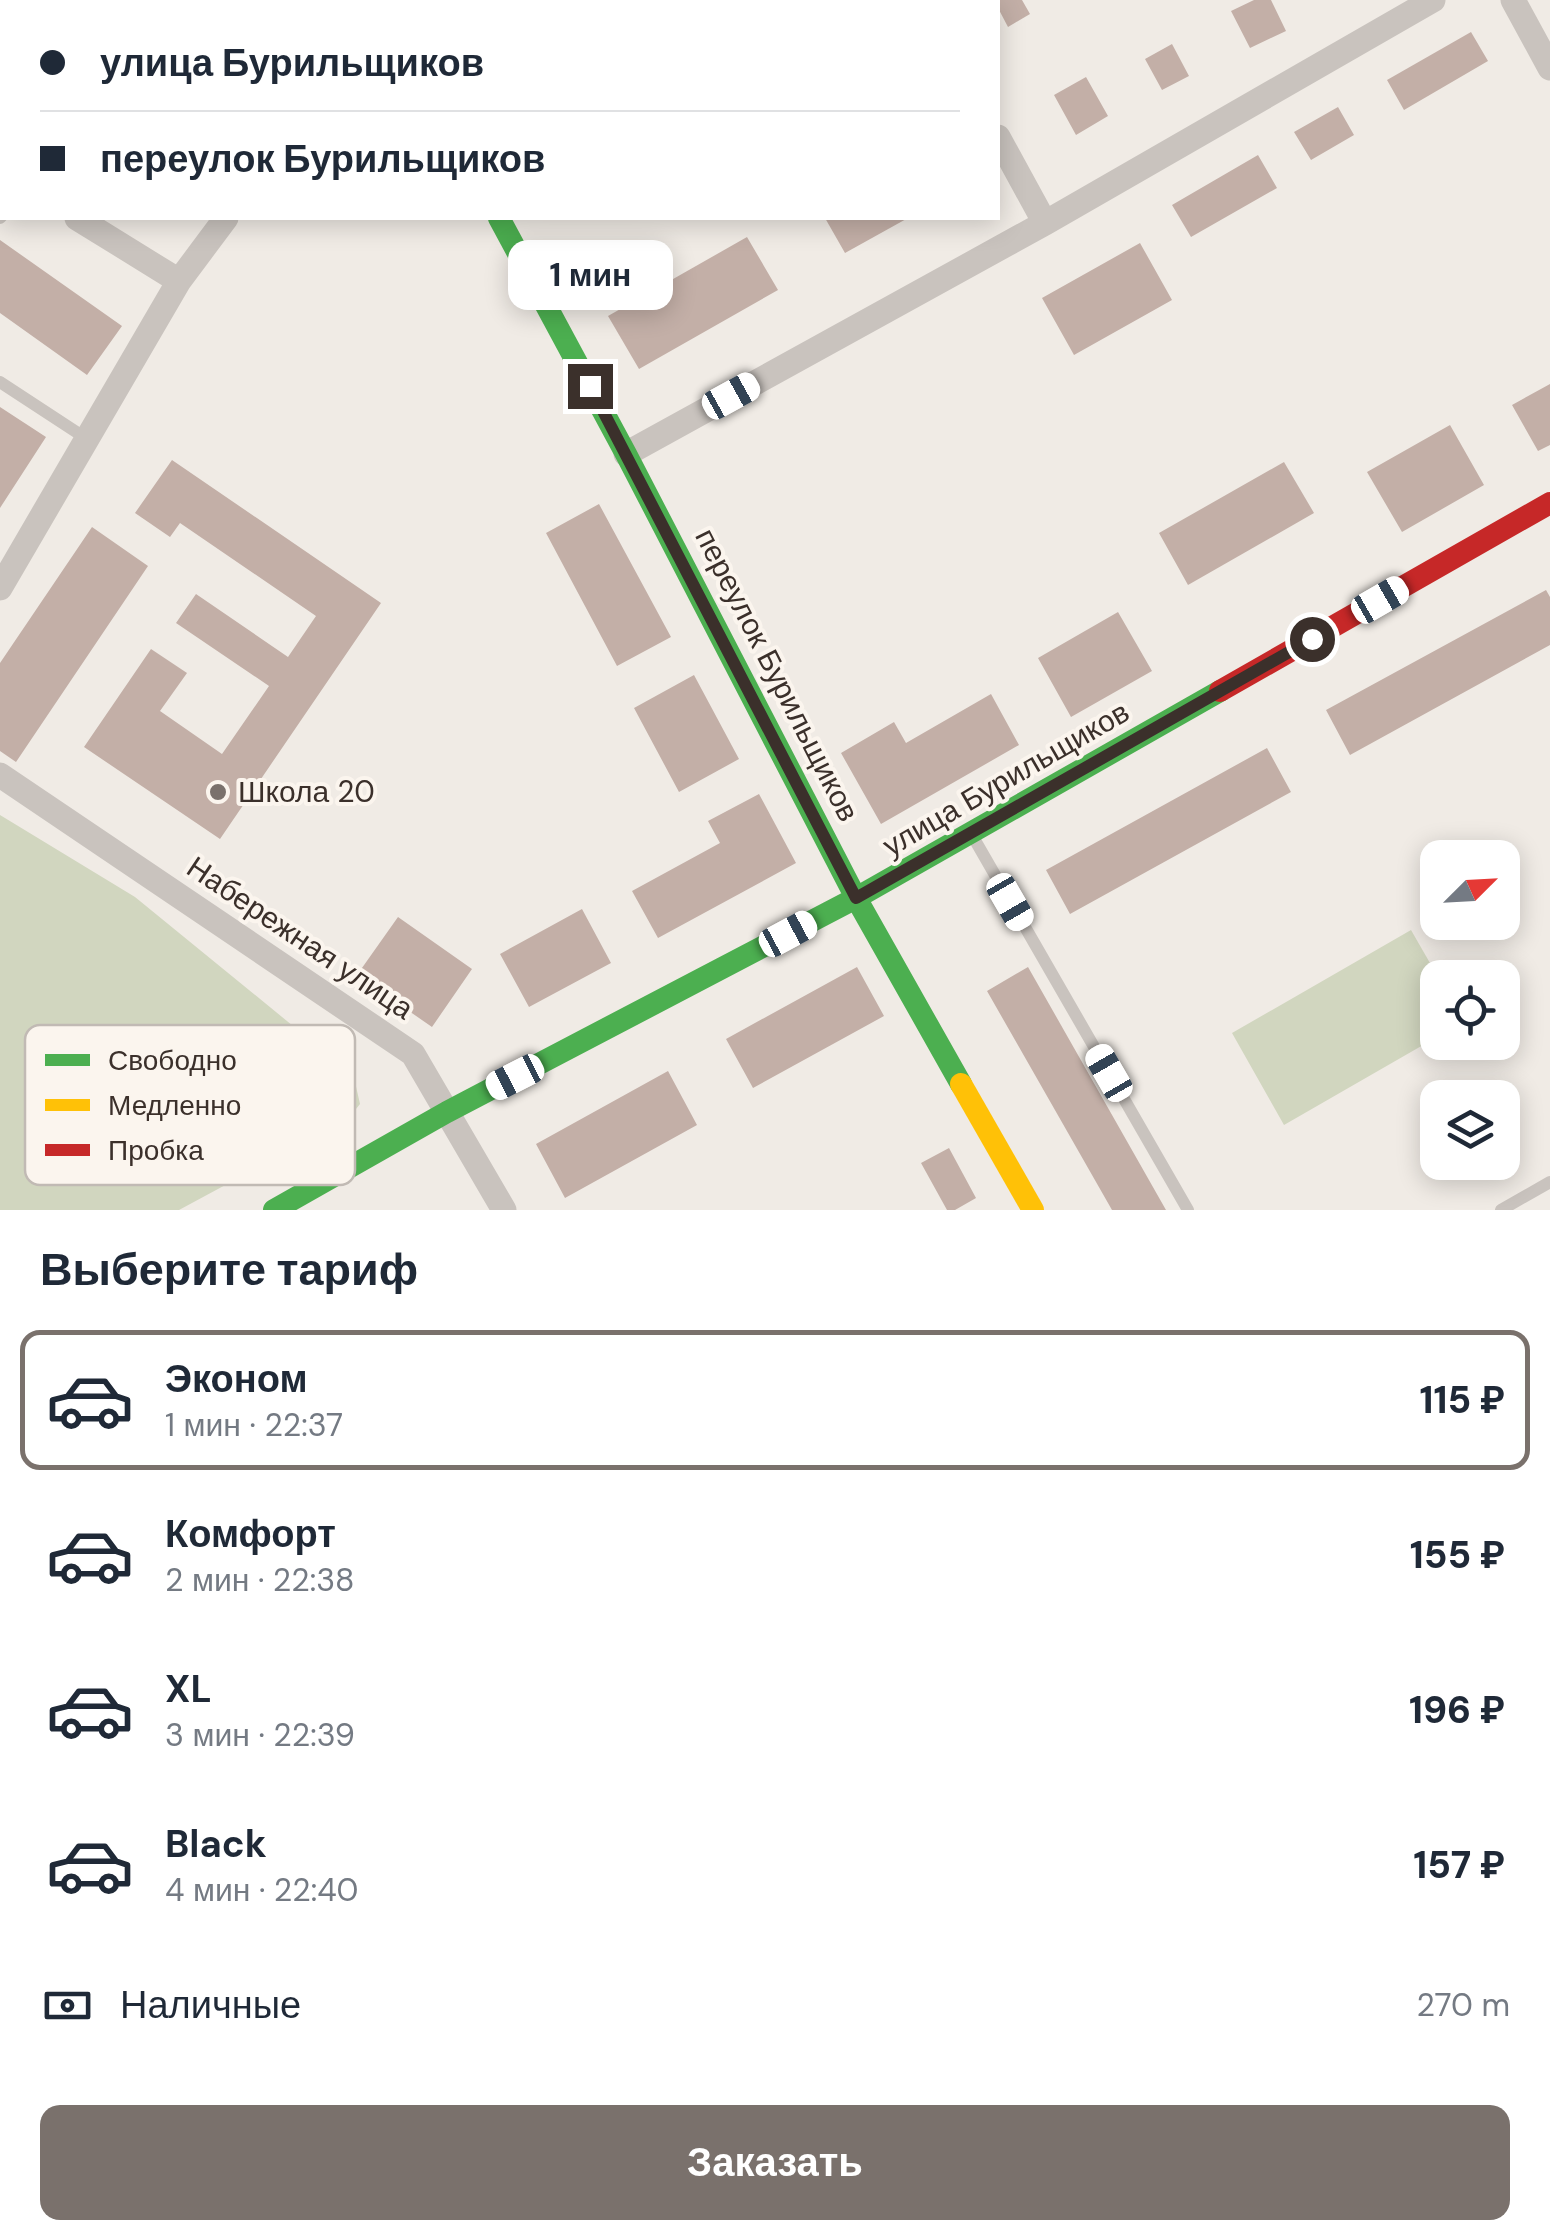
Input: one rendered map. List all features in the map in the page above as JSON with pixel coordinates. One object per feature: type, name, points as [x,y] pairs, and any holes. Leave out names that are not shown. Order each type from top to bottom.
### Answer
[{"type":"street","points":[[626,454],[1045,223],[1433,0]]},
{"type":"street","points":[[1513,0],[1550,68]]},
{"type":"street","points":[[1000,141],[1045,223]]},
{"type":"street","points":[[80,220],[179,281]]},
{"type":"street","points":[[0,588],[179,281],[225,220]]},
{"type":"street","name":"переулок Бурильщиков","points":[[501,220],[856,898],[1033,1210]]},
{"type":"street","name":"улица Бурильщиков","points":[[355,1164],[856,898],[1550,503]]},
{"type":"street","name":"Набережная улица","points":[[0,775],[413,1054],[504,1210]]},
{"type":"street","name":"улица Бурильщиков","points":[[274,1210],[318,1185]]},
{"type":"lane","points":[[0,382],[87,439]]},
{"type":"lane","points":[[971,833],[1188,1210]]},
{"type":"lane","points":[[1502,1210],[1550,1182]]},
{"type":"green space","points":[[0,815],[135,897],[292,1025],[25,1025],[25,1185],[225,1185],[179,1210],[0,1210]]},
{"type":"green space","points":[[1411,930],[1428,960],[1420,960],[1420,1047],[1284,1125],[1232,1033]]},
{"type":"green space","points":[[355,1082],[360,1104],[355,1110]]},
{"type":"building","points":[[1000,0],[1022,0],[1030,14],[1008,27],[1000,12]]},
{"type":"building","points":[[1254,0],[1271,0],[1286,31],[1250,48],[1231,11]]},
{"type":"building","points":[[1471,32],[1488,61],[1404,110],[1387,80]]},
{"type":"building","points":[[1172,44],[1189,76],[1162,90],[1145,59]]},
{"type":"building","points":[[1086,77],[1108,116],[1076,135],[1054,95]]},
{"type":"building","points":[[1338,107],[1354,135],[1311,160],[1294,132]]},
{"type":"building","points":[[1258,155],[1277,188],[1191,237],[1172,205]]},
{"type":"building","points":[[826,220],[904,220],[845,253]]},
{"type":"building","points":[[747,237],[778,290],[639,369],[608,316]]},
{"type":"building","points":[[0,240],[122,326],[87,375],[0,313]]},
{"type":"building","points":[[1140,243],[1172,300],[1074,355],[1042,298]]},
{"type":"building","points":[[1550,384],[1550,445],[1538,451],[1512,405]]},
{"type":"building","points":[[0,407],[46,437],[0,508]]},
{"type":"building","points":[[1450,425],[1484,485],[1402,532],[1367,472]]},
{"type":"building","points":[[172,460],[381,603],[220,839],[84,747],[151,649],[187,673],[160,711],[222,754],[269,686],[176,623],[196,594],[288,657],[316,616],[180,523],[170,537],[135,513]]},
{"type":"building","points":[[1284,462],[1314,513],[1188,585],[1159,533]]},
{"type":"building","points":[[599,504],[671,637],[617,666],[546,533]]},
{"type":"building","points":[[92,527],[148,566],[16,762],[0,751],[0,663]]},
{"type":"building","points":[[1546,590],[1550,597],[1550,645],[1350,755],[1326,710]]},
{"type":"building","points":[[1118,612],[1152,671],[1071,717],[1038,658]]},
{"type":"building","points":[[694,675],[739,759],[679,792],[634,708]]},
{"type":"building","points":[[991,694],[1019,745],[881,824],[841,753],[894,722],[906,743]]},
{"type":"building","points":[[1267,748],[1291,792],[1070,914],[1046,870]]},
{"type":"building","points":[[759,794],[796,863],[658,938],[632,891],[720,843],[708,821]]},
{"type":"building","points":[[582,909],[611,963],[529,1007],[500,954]]},
{"type":"building","points":[[398,917],[472,969],[432,1027],[357,975]]},
{"type":"building","points":[[857,967],[884,1016],[753,1088],[726,1039]]},
{"type":"building","points":[[1028,967],[1166,1210],[1112,1210],[987,991]]},
{"type":"building","points":[[668,1071],[697,1125],[565,1198],[536,1144]]},
{"type":"building","points":[[949,1148],[976,1198],[955,1210],[947,1210],[921,1163]]},
{"type":"traffic: fast","points":[[500,220],[856,898],[961,1084]]},
{"type":"traffic: fast","points":[[355,1164],[856,898],[1220,691]]},
{"type":"traffic: fast","points":[[274,1210],[318,1185]]},
{"type":"traffic: slow","points":[[961,1084],[1033,1210]]},
{"type":"traffic: jam","points":[[1220,691],[1550,503]]},
{"type":"place","name":"Школа 20","points":[[218,792]]},
{"type":"route","points":[[590,386],[856,898],[1312,639]]}]
